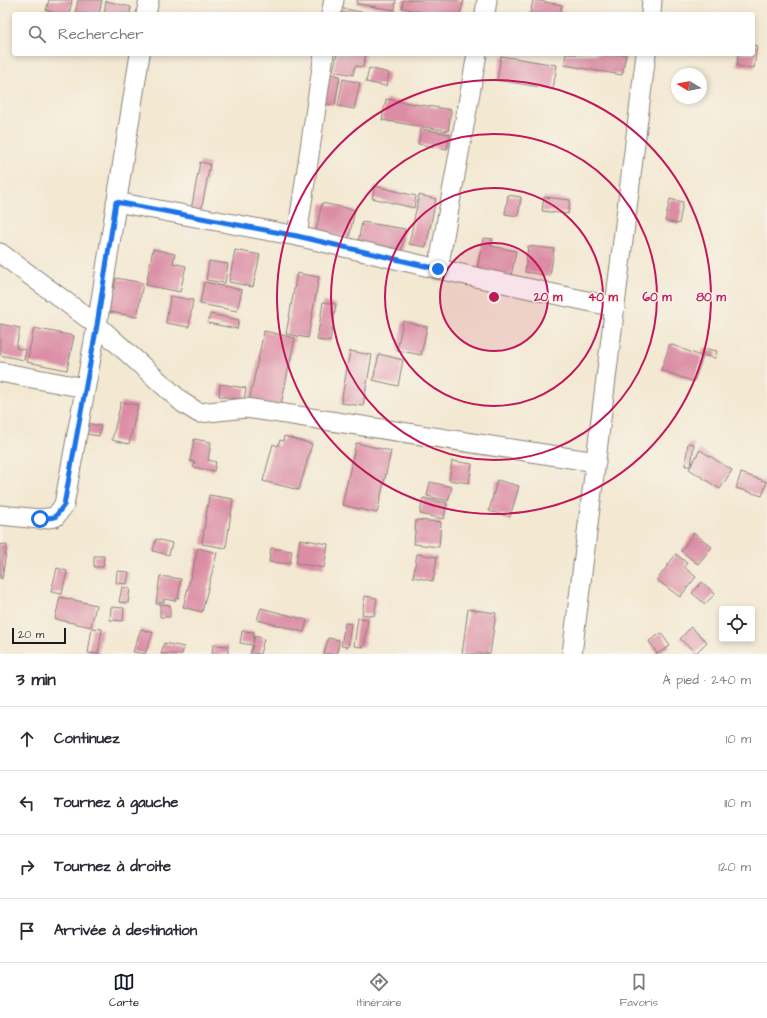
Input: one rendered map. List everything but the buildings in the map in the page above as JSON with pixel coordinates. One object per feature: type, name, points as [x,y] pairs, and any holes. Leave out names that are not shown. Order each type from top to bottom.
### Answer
[{"type":"street","points":[[146,12],[149,0]]},
{"type":"street","points":[[331,12],[334,0]]},
{"type":"street","points":[[485,12],[487,0]]},
{"type":"street","points":[[651,12],[652,0]]},
{"type":"street","points":[[0,515],[40,519],[55,517],[64,505],[97,325],[140,56]]},
{"type":"street","points":[[297,236],[324,56]]},
{"type":"street","points":[[438,269],[478,56]]},
{"type":"street","points":[[572,654],[646,56]]},
{"type":"street","points":[[116,202],[297,236],[438,269],[614,307]]},
{"type":"street","points":[[0,253],[97,325],[183,403],[199,412],[246,408],[596,462]]},
{"type":"street","points":[[0,372],[85,388]]},
{"type":"route","points":[[40,519],[55,517],[64,505],[97,325],[116,202],[297,236],[438,269]]}]
